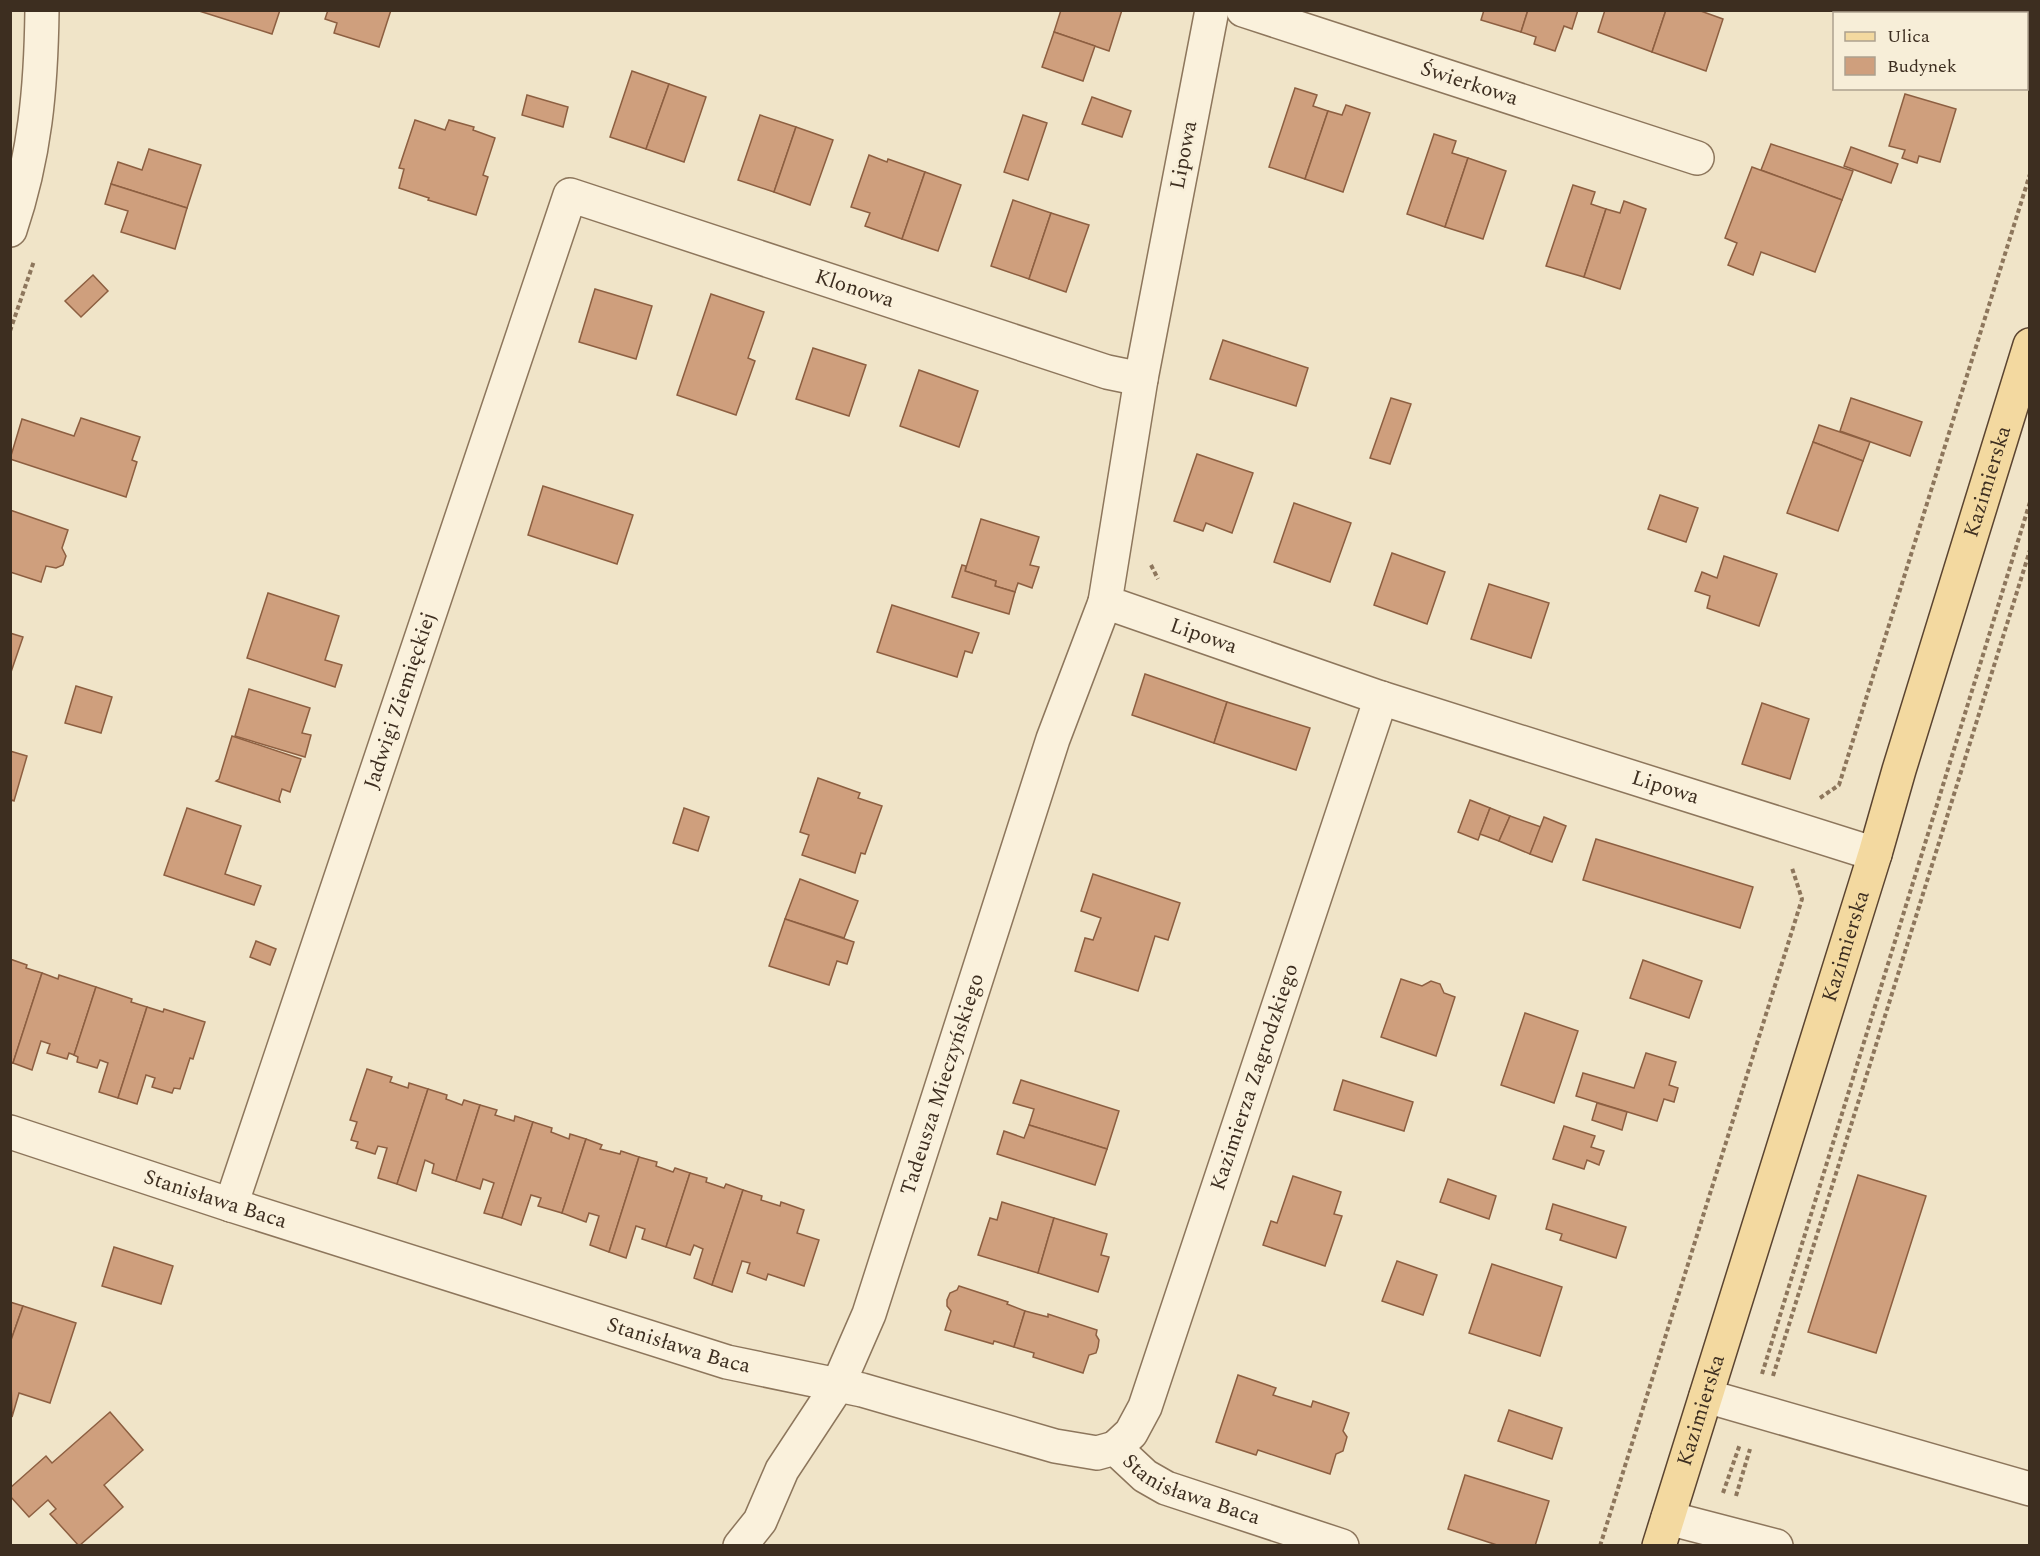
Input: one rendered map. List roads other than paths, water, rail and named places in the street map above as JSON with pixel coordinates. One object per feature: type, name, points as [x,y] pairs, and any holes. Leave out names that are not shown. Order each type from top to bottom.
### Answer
[{"type":"main road","name":"Kazimierska","points":[[1664,1532],[2028,356]]},
{"type":"street","points":[[10,230],[22,196],[36,129],[41,71],[42,10]]},
{"type":"street","name":"Lipowa","points":[[1212,10],[1141,379],[1106,602],[1381,698],[1875,854]]},
{"type":"street","name":"Świerkowa","points":[[1242,10],[1697,158]]},
{"type":"street","name":"Klonowa","points":[[570,195],[1107,372],[1141,379]]},
{"type":"street","name":"Jadwigi Ziemięckiej","points":[[231,1205],[570,195]]},
{"type":"street","name":"Tadeusza Mieczyńskiego","points":[[740,1545],[759,1521],[782,1470],[838,1385],[869,1314],[1053,740],[1106,602]]},
{"type":"street","name":"Kazimierza Zagrodzkiego","points":[[1115,1448],[1131,1433],[1144,1407],[1381,698]]},
{"type":"street","name":"Stanisława Baca","points":[[10,1132],[231,1205],[727,1362],[882,1395],[1055,1446],[1096,1453],[1115,1448],[1145,1476],[1166,1488],[1342,1545]]},
{"type":"street","points":[[1706,1396],[2030,1489]]},
{"type":"street","points":[[1664,1532],[1717,1531],[1776,1545]]}]
